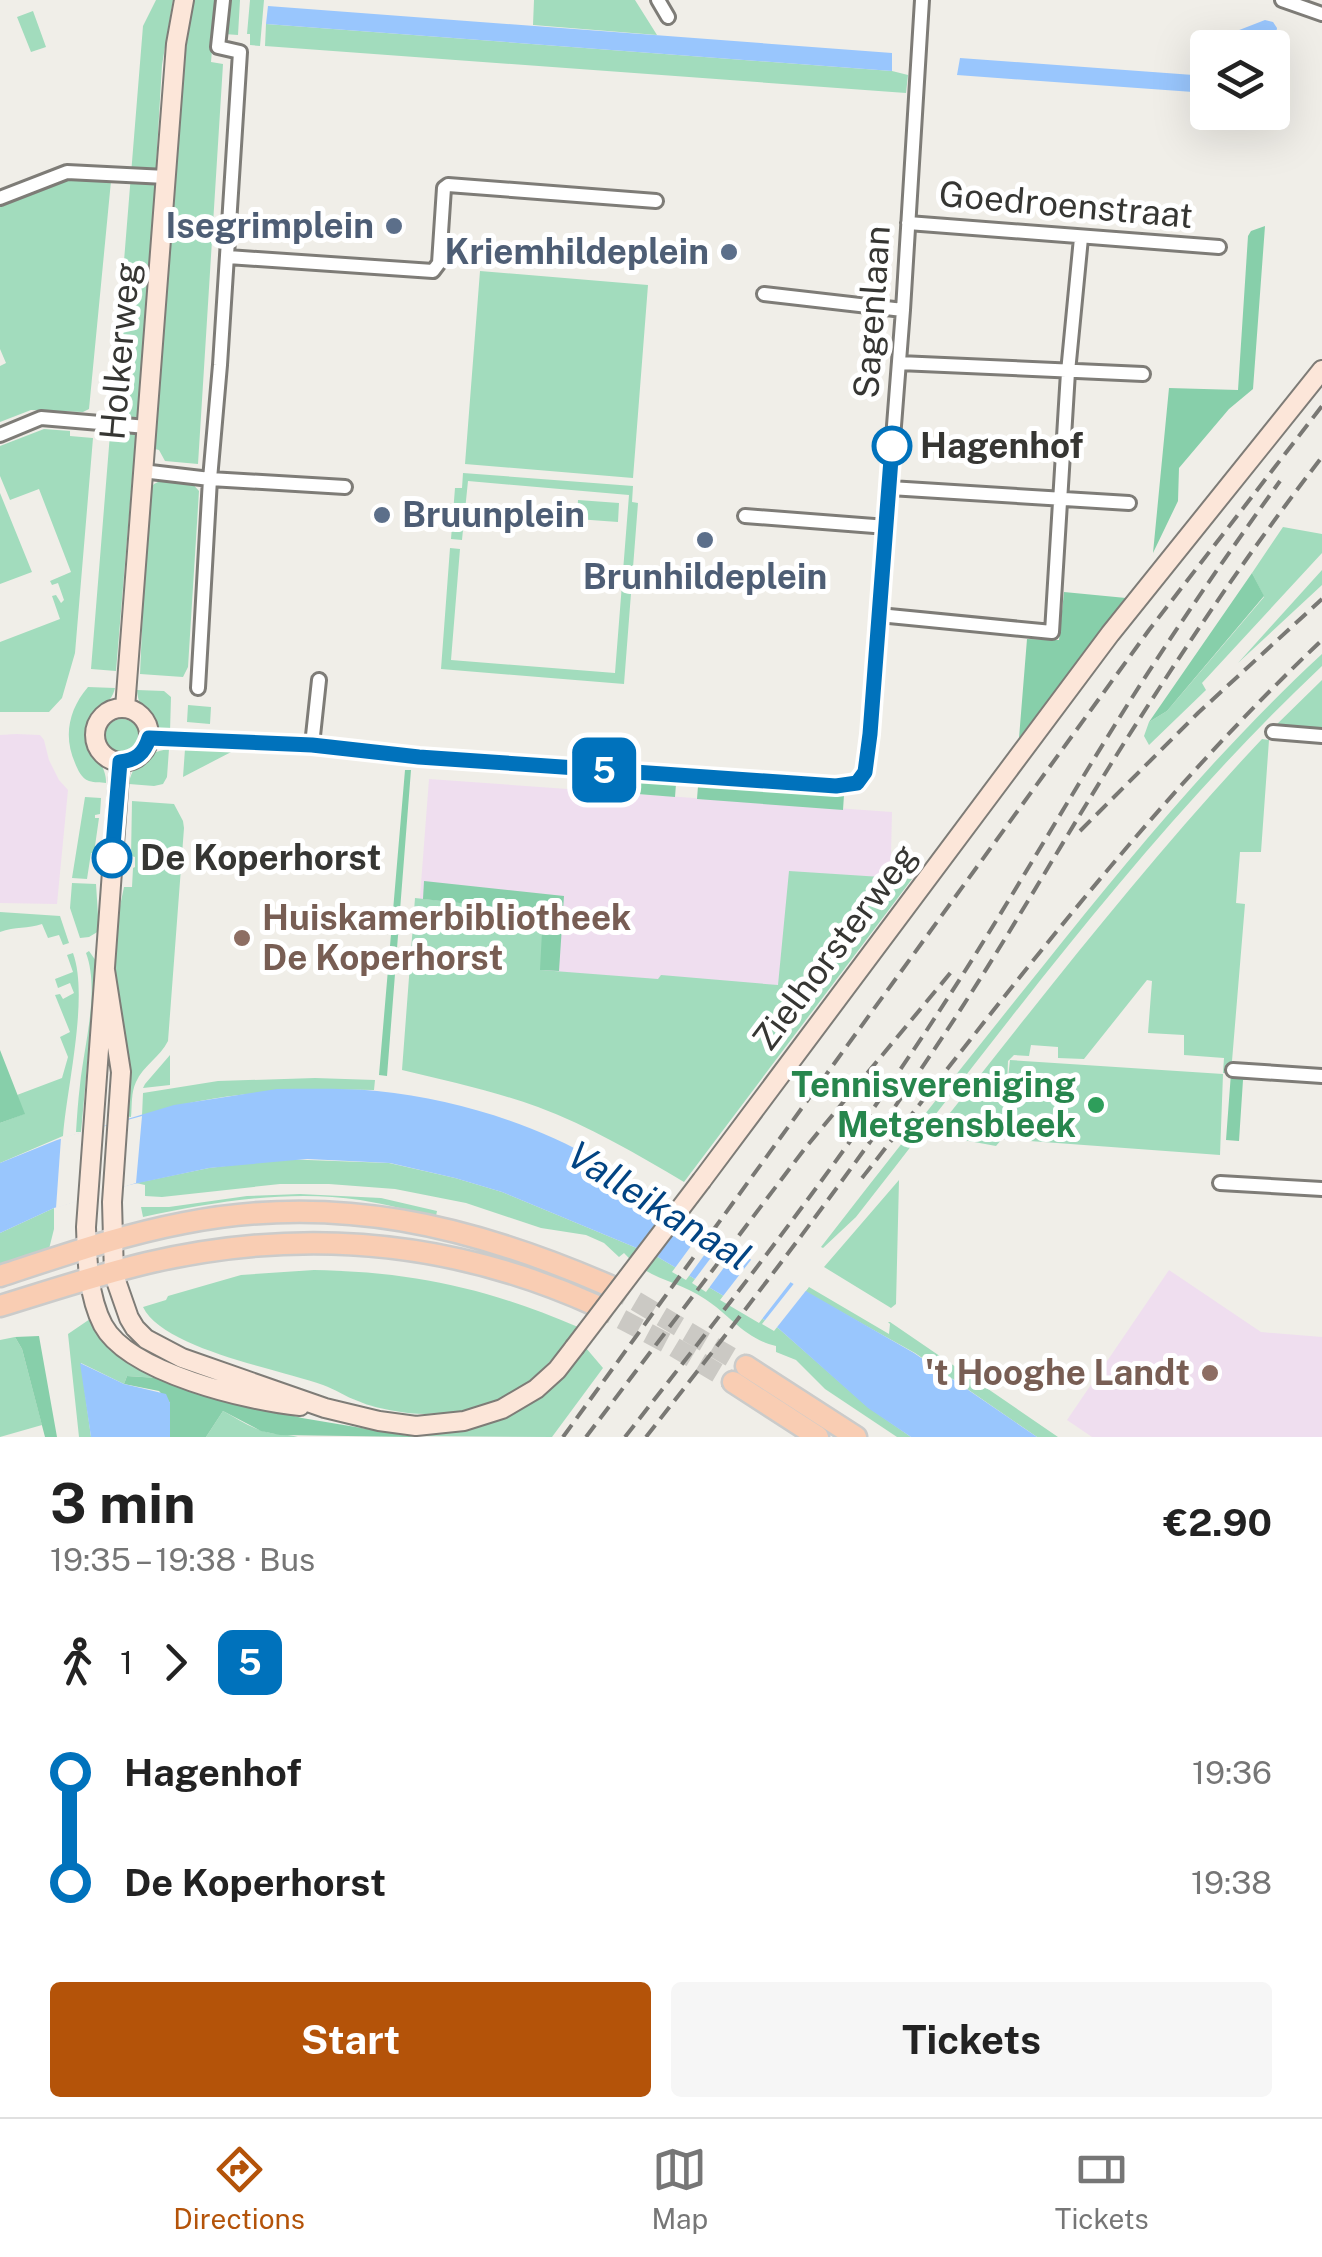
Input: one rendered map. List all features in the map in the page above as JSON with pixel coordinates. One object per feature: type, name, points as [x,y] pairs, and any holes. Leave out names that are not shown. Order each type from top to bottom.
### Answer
[{"type":"main road","name":"Holkerweg","points":[[125,708],[176,44],[184,0]]},
{"type":"main road","name":"Zielhorsterweg","points":[[114,1240],[114,1272],[132,1323],[150,1342],[182,1358],[325,1408],[408,1426],[464,1422],[520,1400],[548,1378],[574,1348],[1110,634],[1322,370]]},
{"type":"main road","points":[[125,708],[140,715],[149,738],[139,756],[120,762],[102,755],[95,728],[106,712],[125,708]]},
{"type":"main road","points":[[86,1248],[120,762]]},
{"type":"main road","points":[[105,970],[120,1058],[112,1191],[114,1240]]},
{"type":"main road","points":[[0,1276],[86,1248],[184,1223],[290,1212],[378,1216],[424,1223],[497,1242],[610,1286]]},
{"type":"main road","points":[[0,1306],[147,1263],[265,1244],[352,1244],[440,1254],[555,1287],[595,1305]]},
{"type":"main road","name":"Zielhorsterweg","points":[[86,1248],[97,1309],[108,1333],[126,1350],[228,1393],[325,1408]]},
{"type":"main road","points":[[818,1437],[740,1374],[856,1437]]},
{"type":"street","points":[[198,688],[240,52],[218,48],[223,0]]},
{"type":"street","points":[[658,0],[668,17]]},
{"type":"street","name":"Sagenlaan","points":[[312,745],[419,757],[836,786],[857,783],[865,772],[870,734],[888,528],[922,0]]},
{"type":"street","points":[[1282,0],[1322,14]]},
{"type":"street","points":[[0,198],[67,172],[166,176]]},
{"type":"street","points":[[228,257],[433,272],[438,263],[444,188],[448,185],[656,201]]},
{"type":"street","name":"Goedroenstraat","points":[[908,223],[1219,247]]},
{"type":"street","points":[[879,615],[1052,632],[1080,238]]},
{"type":"street","points":[[764,294],[903,310]]},
{"type":"street","points":[[899,362],[1143,374]]},
{"type":"street","points":[[0,435],[41,418],[147,427]]},
{"type":"street","points":[[142,470],[210,479],[344,487]]},
{"type":"street","points":[[890,488],[1129,503]]},
{"type":"street","points":[[745,516],[888,528]]},
{"type":"street","points":[[149,738],[312,745],[319,680]]},
{"type":"street","points":[[1273,732],[1322,736]]},
{"type":"street","points":[[1234,1070],[1322,1076]]},
{"type":"street","points":[[1220,1183],[1322,1189]]},
{"type":"shaded area","points":[[0,735],[40,735],[59,780],[68,790],[57,904],[0,903]]},
{"type":"shaded area","points":[[429,779],[892,812],[890,896],[681,1174],[542,1102],[407,1067]]},
{"type":"shaded area","name":"'t Hooghe Landt","points":[[1169,1270],[1261,1332],[1322,1337],[1322,1437],[1092,1437],[1067,1420]]},
{"type":"green space","points":[[156,0],[173,0],[162,65],[151,252],[116,671],[91,669],[143,26]]},
{"type":"green space","points":[[194,0],[216,0],[211,62],[223,64],[198,464],[165,461],[155,449],[184,61]]},
{"type":"green space","points":[[227,0],[240,0],[238,35],[224,34]]},
{"type":"green space","points":[[250,0],[264,0],[260,46],[250,45],[247,34]]},
{"type":"green space","points":[[534,0],[635,0],[657,35],[533,25]]},
{"type":"green space","points":[[33,11],[46,47],[31,52],[17,17]]},
{"type":"green space","points":[[266,24],[908,75],[906,93],[265,46]]},
{"type":"green space","points":[[70,179],[111,181],[89,409],[31,410],[0,422],[0,366],[6,363],[0,349],[0,205]]},
{"type":"green space","points":[[1265,226],[1253,389],[1229,409],[1179,468],[1178,501],[1153,553],[1169,388],[1238,390],[1248,236]]},
{"type":"green space","points":[[480,271],[648,285],[633,478],[465,464]]},
{"type":"green space","points":[[44,429],[93,438],[75,653],[62,698],[49,712],[0,712],[0,642],[60,619],[52,596],[56,595],[61,603],[64,600],[58,583],[52,585],[50,581],[71,572],[39,489],[10,500],[0,476],[0,446]]},
{"type":"green space","points":[[463,473],[633,486],[632,502],[638,503],[624,684],[441,669],[450,548],[460,549],[451,660],[615,673],[629,495],[468,481],[462,540],[451,539],[455,488],[462,488]]},
{"type":"green space","points":[[162,480],[190,481],[199,491],[188,667],[183,677],[140,674],[148,493]]},
{"type":"green space","points":[[0,493],[32,572],[0,584]]},
{"type":"green space","points":[[578,500],[619,503],[618,522],[577,519]]},
{"type":"green space","points":[[1283,527],[1322,534],[1322,553],[1202,683],[1206,690],[1149,745],[1144,736],[1149,722],[1167,711],[1264,597],[1252,573]]},
{"type":"green space","points":[[1322,570],[1322,585],[1238,663]]},
{"type":"green space","points":[[1252,573],[1264,596],[1167,711],[1149,722]]},
{"type":"green space","points":[[1064,592],[1126,598],[1019,738],[1027,639],[1059,640]]},
{"type":"green space","points":[[1322,654],[1322,666],[1196,795],[1137,863],[1022,1003],[856,1217],[821,1247],[1142,844],[1247,728]]},
{"type":"green space","points":[[1322,680],[1322,732],[1272,729]]},
{"type":"green space","points":[[88,687],[115,688],[89,729],[90,744],[106,783],[82,776],[69,743],[72,714]]},
{"type":"green space","points":[[137,690],[164,691],[171,697],[170,732],[147,716]]},
{"type":"green space","points":[[188,705],[211,707],[210,724],[187,722]]},
{"type":"green space","points":[[122,719],[134,724],[139,736],[134,748],[122,753],[110,748],[105,736],[110,724]]},
{"type":"green space","points":[[1262,739],[1269,740],[1261,852],[1240,852],[1236,903],[1245,904],[1231,1073],[1223,1073],[1224,1058],[1184,1055],[1184,1035],[1148,1033],[1152,981],[1147,980],[1084,1059],[1058,1058],[1058,1047],[1031,1045],[1029,1056],[1014,1055],[1008,1061],[1007,1087],[1010,1060],[1223,1074],[1220,1155],[1002,1139],[996,1146],[936,1135],[1094,932]]},
{"type":"green space","points":[[169,749],[163,784],[129,784],[133,770],[143,760]]},
{"type":"green space","points":[[185,749],[235,750],[183,777]]},
{"type":"green space","points":[[405,770],[411,770],[387,1076],[379,1075]]},
{"type":"green space","points":[[577,777],[676,784],[675,797],[576,789]]},
{"type":"green space","points":[[698,786],[844,795],[843,810],[697,799]]},
{"type":"green space","points":[[85,797],[101,798],[100,814],[95,815],[99,818],[94,853],[87,879],[72,878]]},
{"type":"green space","points":[[132,801],[174,804],[184,828],[168,1041],[136,1082],[131,1117],[124,1116],[113,977],[115,930],[124,887],[132,887],[135,867],[135,857],[131,856]]},
{"type":"green space","points":[[789,871],[912,879],[684,1182],[612,1141],[538,1107],[402,1070],[415,898],[544,912],[541,970],[778,985]]},
{"type":"green space","points":[[424,881],[564,896],[559,971],[540,970],[543,912],[423,899]]},
{"type":"green space","points":[[72,883],[96,884],[99,931],[89,937],[80,938],[70,908]]},
{"type":"green space","points":[[0,912],[60,916],[69,943],[63,945],[59,935],[48,938],[42,924],[0,932]]},
{"type":"green space","points":[[89,951],[96,969],[81,1132],[76,1132],[91,1001],[86,953]]},
{"type":"green space","points":[[73,953],[78,1017],[63,1136],[0,1163],[0,1123],[24,1114],[17,1095],[62,1078],[68,1057],[60,1037],[70,1032],[55,995],[60,994],[63,999],[74,993],[70,983],[58,988],[55,979],[73,972],[67,955]]},
{"type":"green space","points":[[0,1050],[25,1114],[0,1123]]},
{"type":"green space","points":[[170,1055],[170,1085],[143,1088],[145,1084]]},
{"type":"green space","points":[[1231,1073],[1256,1075],[1255,1080],[1243,1080],[1239,1141],[1226,1140]]},
{"type":"green space","points":[[375,1080],[374,1090],[256,1093],[198,1101],[142,1116],[143,1093],[218,1081]]},
{"type":"green space","points":[[281,1159],[389,1163],[455,1178],[502,1192],[656,1256],[778,1328],[868,1407],[911,1437],[897,1437],[825,1389],[796,1360],[776,1352],[776,1346],[747,1332],[705,1299],[643,1269],[624,1253],[619,1257],[604,1243],[586,1235],[541,1228],[466,1203],[395,1189],[280,1184],[162,1197],[145,1196],[145,1185],[136,1183]]},
{"type":"green space","points":[[899,1180],[896,1304],[891,1308],[824,1267]]},
{"type":"green space","points":[[300,1194],[381,1198],[437,1211],[436,1216],[360,1200],[306,1196],[224,1202],[143,1217],[141,1207],[247,1196]]},
{"type":"green space","points":[[54,1208],[49,1249],[0,1266],[0,1233]]},
{"type":"green space","points":[[314,1270],[384,1274],[449,1285],[512,1302],[578,1327],[533,1378],[505,1396],[462,1411],[414,1414],[367,1404],[323,1385],[197,1346],[155,1322],[143,1307],[241,1275]]},
{"type":"green space","points":[[809,1287],[889,1334],[890,1322],[1058,1437],[1037,1437],[915,1353],[805,1292]]},
{"type":"green space","points":[[90,1319],[97,1329],[173,1379],[127,1376],[124,1384],[81,1363],[91,1437],[79,1437],[68,1334]]},
{"type":"green space","points":[[39,1336],[57,1437],[45,1437],[22,1349],[15,1337]]},
{"type":"green space","points":[[15,1337],[22,1349],[42,1425],[0,1437],[0,1340]]},
{"type":"green space","points":[[586,1348],[603,1368],[552,1437],[414,1436],[465,1429],[512,1413],[548,1390]]},
{"type":"green space","points":[[127,1376],[173,1379],[230,1400],[302,1418],[415,1437],[280,1435],[261,1431],[223,1411],[206,1437],[170,1437],[170,1403],[159,1391],[124,1384]]},
{"type":"green space","points":[[223,1411],[258,1429],[298,1437],[206,1437]]},
{"type":"water","points":[[268,6],[892,53],[892,71],[266,24]]},
{"type":"water","points":[[1265,20],[1277,28],[1277,30],[1239,30]]},
{"type":"water","points":[[960,58],[1190,75],[1190,92],[957,75]]},
{"type":"water","name":"Valleikanaal","points":[[277,1089],[365,1090],[419,1097],[500,1117],[577,1149],[649,1193],[682,1220],[914,1353],[1037,1437],[911,1437],[868,1408],[778,1328],[656,1256],[502,1192],[390,1163],[307,1159],[209,1168],[129,1185],[54,1208],[0,1233],[0,1163],[57,1140],[174,1105]]},
{"type":"water","points":[[80,1363],[124,1384],[166,1394],[170,1403],[170,1437],[91,1437]]},
{"type":"pier","points":[[142,1116],[136,1183],[56,1208],[61,1138]]},
{"type":"pier","points":[[705,1227],[719,1235],[686,1280],[672,1272]]},
{"type":"pier","points":[[725,1239],[739,1247],[706,1292],[692,1283]]},
{"type":"pier","points":[[754,1256],[793,1279],[759,1323],[720,1300]]},
{"type":"pier","points":[[796,1281],[808,1288],[774,1331],[762,1324]]},
{"type":"tunnel","points":[[610,1286],[746,1366]]},
{"type":"tunnel","points":[[595,1305],[733,1382]]},
{"type":"railway","points":[[563,1437],[1149,630],[1322,406]]},
{"type":"railway","points":[[646,1437],[806,1229],[921,1070],[1205,618],[1322,457]]},
{"type":"railway","points":[[625,1437],[787,1227],[903,1065],[986,938],[1137,689],[1280,481]]},
{"type":"railway","points":[[1080,831],[1198,713],[1322,599]]},
{"type":"railway","points":[[862,1178],[1139,833],[1259,702],[1322,640]]},
{"type":"railway","points":[[586,1437],[806,1147],[952,971]]},
{"type":"bus line","name":"5","points":[[112,858],[120,762],[139,756],[149,738],[312,745],[419,757],[836,786],[857,783],[865,772],[870,734],[892,446]]},
{"type":"place","name":"Isegrimplein","points":[[394,226]]},
{"type":"place","name":"Kriemhildeplein","points":[[729,252]]},
{"type":"place","name":"Hagenhof","points":[[892,446]]},
{"type":"place","name":"Bruunplein","points":[[382,515]]},
{"type":"place","name":"Brunhildeplein","points":[[705,540]]},
{"type":"place","name":"De Koperhorst","points":[[112,858]]},
{"type":"place","name":"Huiskamerbibliotheek De Koperhorst","points":[[242,938]]},
{"type":"place","name":"Tennisvereniging Metgensbleek","points":[[1096,1105]]},
{"type":"place","name":"'t Hooghe Landt","points":[[1210,1373]]}]
